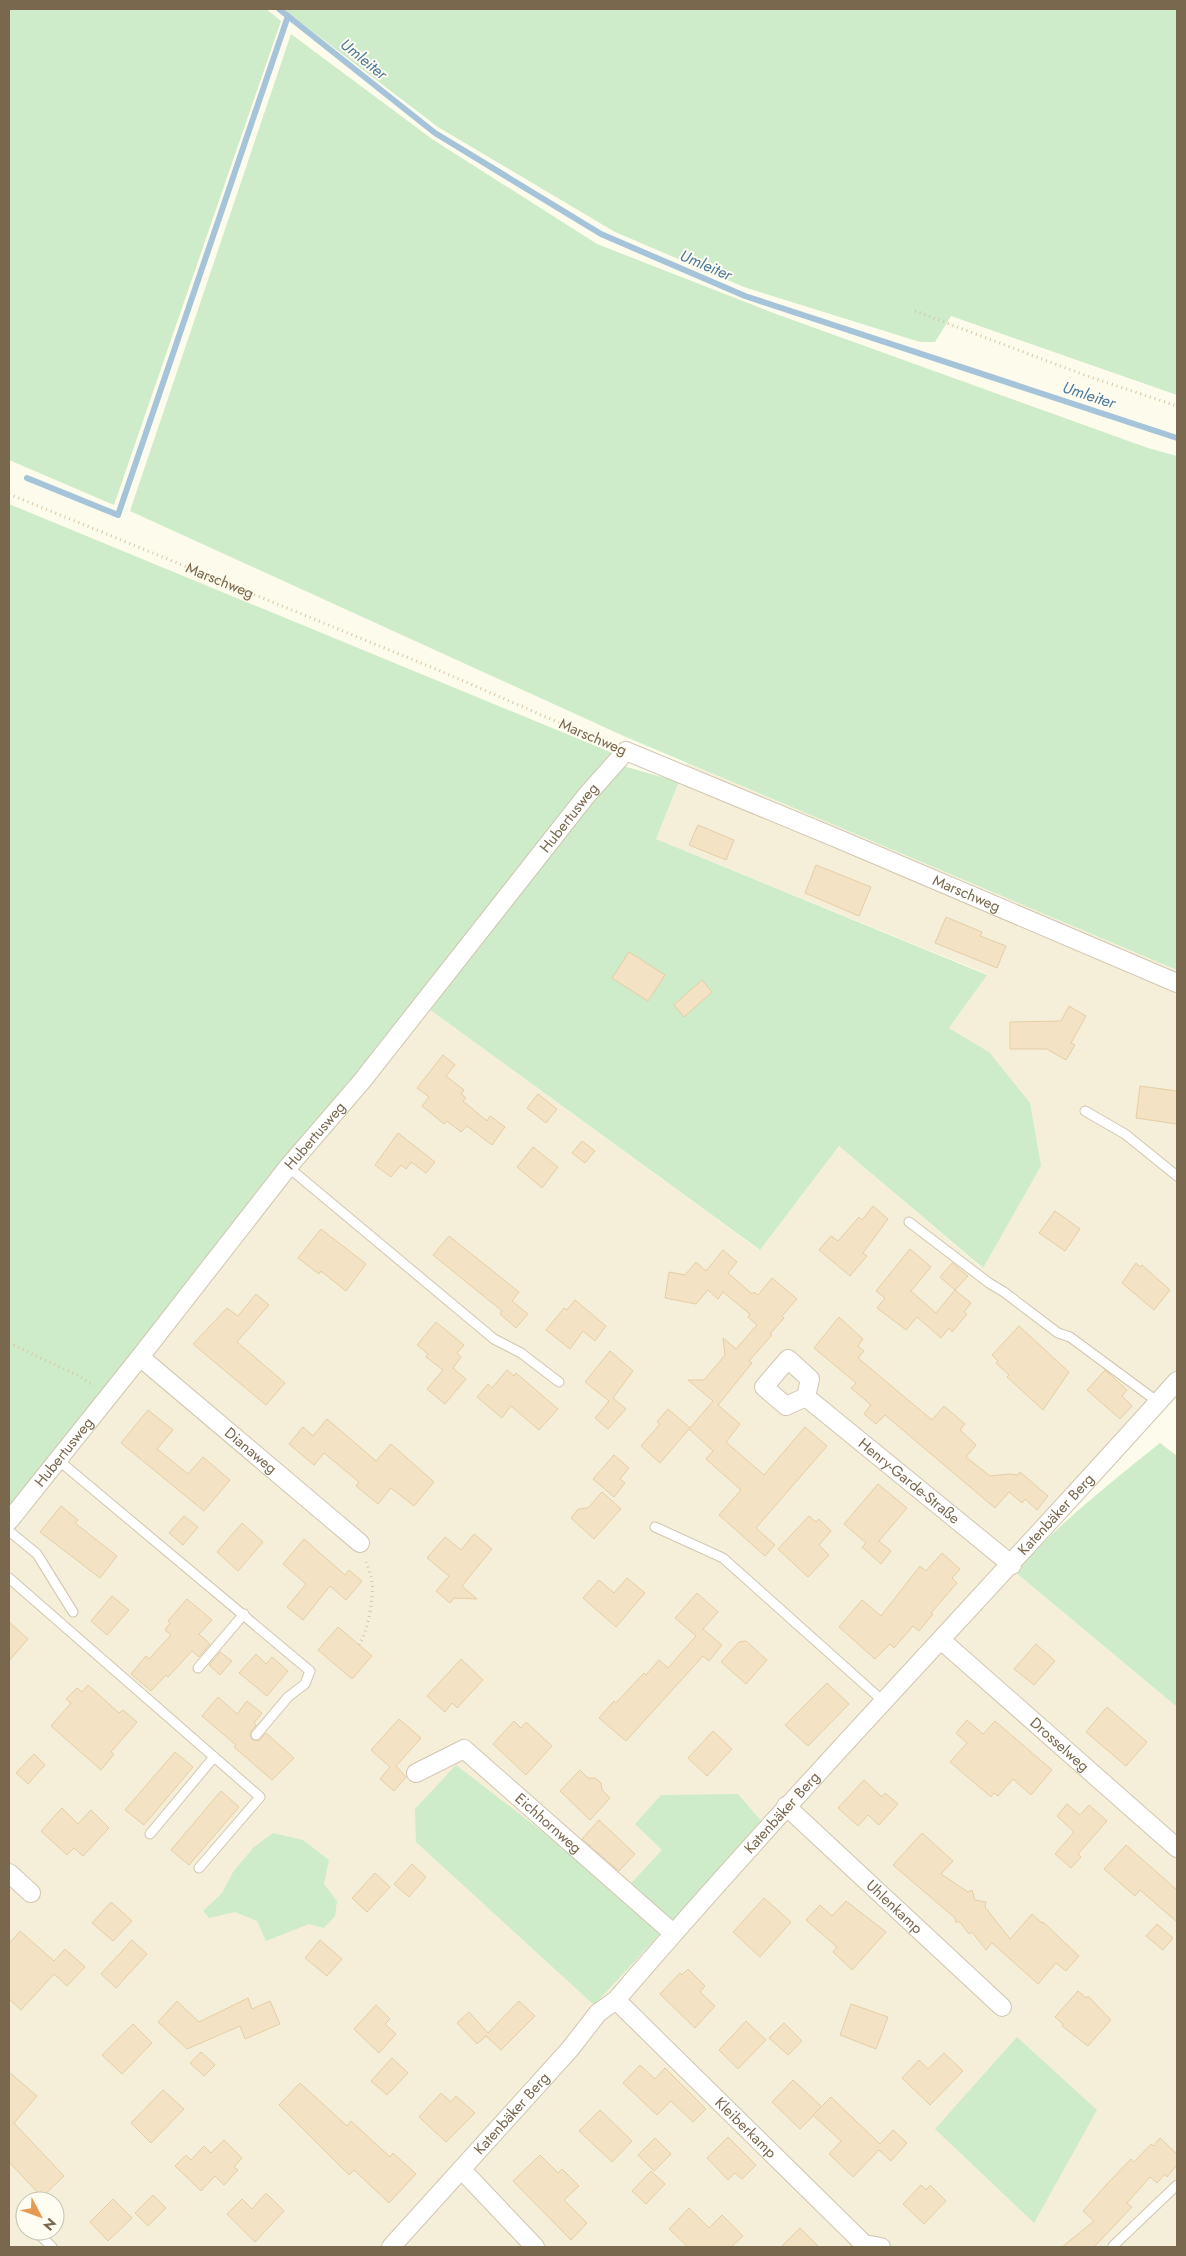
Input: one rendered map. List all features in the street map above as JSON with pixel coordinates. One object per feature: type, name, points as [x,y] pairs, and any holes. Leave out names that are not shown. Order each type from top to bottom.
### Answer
[{"type":"street","name":"Marschweg","points":[[626,751],[1177,983]]},
{"type":"street","name":"Hubertusweg","points":[[9,1521],[288,1167],[362,1081],[586,796],[626,751]]},
{"type":"street","name":"Dianaweg","points":[[140,1357],[360,1544]]},
{"type":"street","name":"Katenbäker Berg","points":[[390,2247],[570,2049],[598,2013],[616,2000],[786,1806],[1012,1565],[1177,1381]]},
{"type":"street","name":"Henry-Garde-Straße","points":[[806,1398],[1012,1565]]},
{"type":"street","name":"Drosselweg","points":[[941,1640],[1177,1848]]},
{"type":"street","name":"Eichhornweg","points":[[416,1773],[464,1749],[673,1933]]},
{"type":"street","name":"Uhlenkamp","points":[[786,1806],[1002,2007]]},
{"type":"street","points":[[9,1873],[31,1893]]},
{"type":"street","name":"Kleiberkamp","points":[[616,2000],[864,2244],[881,2247]]},
{"type":"street","points":[[462,2170],[534,2247]]},
{"type":"lane","points":[[1085,1111],[1124,1134],[1177,1176]]},
{"type":"lane","points":[[288,1167],[494,1339],[521,1353],[559,1382]]},
{"type":"lane","points":[[909,1222],[1058,1333],[1070,1337],[1158,1402]]},
{"type":"lane","points":[[57,1459],[310,1671],[305,1684],[288,1697],[256,1735]]},
{"type":"lane","points":[[655,1527],[723,1558],[883,1701]]},
{"type":"lane","points":[[9,1531],[37,1554],[73,1612]]},
{"type":"lane","points":[[9,1578],[260,1797],[199,1868]]},
{"type":"lane","points":[[198,1668],[244,1614]]},
{"type":"lane","points":[[150,1834],[214,1757]]},
{"type":"lane","points":[[1113,2246],[1177,2185]]},
{"type":"path","points":[[915,311],[1087,376],[1177,406]]},
{"type":"path","name":"Marschweg","points":[[9,494],[438,670],[626,751]]},
{"type":"path","points":[[9,1343],[79,1376],[109,1396]]},
{"type":"path","points":[[359,1645],[369,1616],[372,1583],[360,1544]]},
{"type":"shaded area","points":[[687,763],[1177,970],[1177,1391],[1015,1572],[1177,1707],[1177,2247],[9,2247],[9,1511],[429,1009],[759,1250],[839,1146],[982,1268],[989,1052],[949,1028],[987,974],[656,839]]},
{"type":"green space","points":[[9,9],[266,9],[281,21],[114,505],[9,460]]},
{"type":"green space","points":[[283,9],[1177,9],[1177,395],[951,316],[935,342],[920,342],[744,287],[615,232],[438,127]]},
{"type":"green space","points":[[291,34],[432,139],[597,244],[776,314],[1148,448],[1177,456],[1177,970],[626,737],[130,511]]},
{"type":"green space","points":[[9,504],[615,754],[9,1511]]},
{"type":"green space","points":[[620,765],[679,782],[656,839],[987,975],[949,1028],[989,1052],[1030,1103],[1041,1166],[983,1268],[839,1146],[760,1250],[429,1009]]},
{"type":"green space","points":[[1160,1443],[1177,1456],[1177,1707],[1015,1572],[1066,1521]]},
{"type":"green space","points":[[456,1765],[622,1893],[662,1850],[635,1824],[661,1795],[738,1794],[763,1823],[594,2005],[416,1842],[415,1809]]},
{"type":"green space","points":[[273,1833],[303,1840],[329,1860],[324,1884],[337,1901],[335,1916],[324,1928],[309,1924],[266,1941],[257,1921],[235,1912],[209,1918],[203,1911],[222,1893],[233,1872],[254,1847]]},
{"type":"green space","points":[[1017,2037],[1097,2110],[1034,2223],[935,2129]]},
{"type":"building","points":[[698,825],[734,840],[726,860],[689,845]]},
{"type":"building","points":[[816,865],[871,887],[859,916],[805,893]]},
{"type":"building","points":[[946,917],[982,932],[980,936],[1006,946],[997,968],[935,943]]},
{"type":"building","points":[[629,952],[665,975],[648,1001],[612,978]]},
{"type":"building","points":[[702,980],[712,992],[684,1017],[674,1005]]},
{"type":"building","points":[[1069,1006],[1086,1016],[1071,1043],[1075,1045],[1066,1060],[1047,1049],[1010,1049],[1010,1022],[1061,1021]]},
{"type":"building","points":[[443,1055],[455,1065],[446,1076],[464,1090],[461,1094],[466,1098],[463,1101],[487,1121],[490,1116],[505,1127],[492,1145],[467,1126],[461,1132],[447,1121],[444,1124],[422,1106],[429,1097],[417,1088]]},
{"type":"building","points":[[1140,1086],[1177,1091],[1177,1124],[1136,1118]]},
{"type":"building","points":[[538,1094],[557,1109],[546,1123],[527,1108]]},
{"type":"building","points":[[398,1133],[435,1162],[426,1173],[411,1162],[406,1169],[401,1165],[391,1177],[375,1165]]},
{"type":"building","points":[[582,1141],[595,1151],[585,1163],[572,1153]]},
{"type":"building","points":[[533,1147],[558,1167],[542,1188],[517,1167]]},
{"type":"building","points":[[873,1206],[888,1219],[863,1253],[867,1256],[850,1276],[819,1250],[831,1236],[838,1241],[859,1217],[862,1220]]},
{"type":"building","points":[[1055,1211],[1080,1229],[1065,1251],[1039,1233]]},
{"type":"building","points":[[321,1229],[366,1264],[346,1291],[321,1271],[319,1274],[298,1258]]},
{"type":"building","points":[[449,1236],[519,1292],[512,1301],[528,1314],[516,1328],[500,1314],[502,1311],[433,1255]]},
{"type":"building","points":[[910,1249],[931,1267],[911,1291],[936,1313],[955,1290],[971,1303],[964,1312],[967,1314],[952,1332],[949,1328],[941,1338],[917,1317],[906,1330],[877,1308],[885,1298],[876,1291]]},
{"type":"building","points":[[723,1250],[737,1262],[728,1273],[752,1294],[754,1292],[758,1295],[772,1278],[797,1299],[782,1316],[784,1318],[770,1334],[772,1335],[749,1361],[752,1363],[718,1405],[740,1424],[726,1442],[764,1475],[805,1427],[827,1446],[756,1528],[775,1545],[765,1556],[719,1515],[741,1490],[706,1459],[713,1451],[689,1429],[660,1463],[641,1446],[660,1424],[657,1422],[668,1409],[690,1428],[713,1401],[688,1380],[704,1380],[725,1355],[723,1338],[736,1349],[757,1325],[748,1317],[750,1314],[723,1292],[718,1299],[708,1290],[696,1304],[665,1298],[669,1272],[685,1275],[696,1262],[706,1271]]},
{"type":"building","points":[[952,1263],[968,1276],[955,1290],[940,1277]]},
{"type":"building","points":[[1136,1263],[1140,1267],[1142,1265],[1170,1290],[1154,1310],[1122,1283]]},
{"type":"building","points":[[256,1294],[269,1305],[237,1342],[285,1383],[266,1405],[193,1344],[227,1308],[238,1316]]},
{"type":"building","points":[[575,1300],[606,1326],[595,1341],[583,1331],[570,1349],[546,1330],[564,1308],[567,1310]]},
{"type":"building","points":[[839,1317],[863,1339],[858,1346],[864,1351],[858,1358],[932,1420],[944,1406],[965,1424],[960,1430],[976,1445],[966,1457],[990,1476],[1018,1475],[1020,1472],[1048,1496],[1037,1510],[1025,1499],[1022,1503],[1009,1492],[995,1508],[885,1415],[876,1424],[864,1414],[871,1405],[851,1388],[856,1383],[814,1348]]},
{"type":"building","points":[[436,1322],[464,1345],[457,1353],[461,1357],[453,1368],[466,1379],[445,1404],[427,1389],[443,1370],[426,1357],[428,1354],[417,1345]]},
{"type":"building","points":[[1019,1326],[1069,1372],[1043,1410],[1007,1377],[1009,1375],[996,1363],[998,1361],[992,1355]]},
{"type":"building","points":[[610,1351],[633,1371],[613,1398],[626,1409],[608,1429],[595,1418],[609,1401],[585,1382]]},
{"type":"building","points":[[507,1370],[514,1376],[516,1373],[558,1409],[539,1430],[511,1406],[502,1418],[477,1397],[488,1384],[492,1388]]},
{"type":"building","points":[[1105,1370],[1127,1390],[1122,1396],[1132,1406],[1120,1419],[1087,1390]]},
{"type":"building","points":[[148,1410],[173,1430],[157,1449],[188,1474],[203,1457],[230,1480],[204,1511],[121,1443]]},
{"type":"building","points":[[327,1419],[376,1461],[391,1444],[434,1482],[414,1506],[391,1488],[378,1504],[356,1486],[359,1482],[324,1453],[314,1465],[289,1444],[303,1427],[313,1436]]},
{"type":"building","points":[[614,1455],[629,1468],[620,1479],[625,1483],[614,1497],[593,1479]]},
{"type":"building","points":[[878,1484],[907,1508],[879,1541],[891,1551],[881,1564],[862,1547],[866,1543],[844,1524]]},
{"type":"building","points":[[602,1492],[621,1509],[594,1539],[571,1518],[578,1509],[588,1508]]},
{"type":"building","points":[[61,1506],[78,1520],[75,1523],[117,1556],[100,1578],[40,1532]]},
{"type":"building","points":[[184,1516],[198,1527],[183,1545],[169,1533]]},
{"type":"building","points":[[809,1516],[816,1522],[819,1519],[831,1531],[819,1545],[829,1555],[808,1577],[778,1549]]},
{"type":"building","points":[[242,1523],[263,1542],[238,1571],[217,1552]]},
{"type":"building","points":[[474,1534],[492,1549],[462,1586],[477,1599],[454,1598],[450,1603],[436,1591],[449,1576],[427,1558],[445,1537],[461,1550]]},
{"type":"building","points":[[304,1539],[345,1575],[349,1570],[362,1581],[346,1600],[330,1586],[303,1620],[287,1607],[306,1584],[283,1564]]},
{"type":"building","points":[[942,1553],[960,1569],[952,1578],[957,1583],[931,1613],[933,1614],[919,1631],[913,1626],[894,1648],[890,1644],[875,1659],[839,1627],[862,1600],[881,1616],[920,1566],[926,1571]]},
{"type":"building","points":[[627,1578],[645,1593],[616,1627],[583,1598],[599,1580],[614,1593]]},
{"type":"building","points":[[697,1593],[718,1612],[703,1629],[722,1645],[709,1661],[703,1656],[626,1741],[599,1718],[614,1701],[616,1703],[659,1660],[668,1668],[696,1636],[675,1618]]},
{"type":"building","points":[[112,1596],[129,1610],[107,1635],[91,1621]]},
{"type":"building","points":[[187,1599],[212,1620],[199,1634],[210,1644],[199,1657],[192,1651],[168,1677],[166,1675],[151,1691],[131,1674],[146,1656],[149,1659],[171,1635],[165,1630],[170,1623],[168,1621]]},
{"type":"building","points":[[9,1622],[28,1639],[9,1661]]},
{"type":"building","points":[[338,1627],[372,1656],[352,1679],[318,1650]]},
{"type":"building","points":[[746,1641],[767,1660],[746,1684],[721,1662],[739,1642]]},
{"type":"building","points":[[1036,1644],[1055,1661],[1034,1685],[1014,1669]]},
{"type":"building","points":[[220,1652],[232,1661],[220,1675],[209,1665]]},
{"type":"building","points":[[256,1654],[266,1664],[272,1657],[288,1671],[267,1696],[239,1673]]},
{"type":"building","points":[[461,1659],[483,1680],[457,1708],[452,1703],[445,1712],[427,1696]]},
{"type":"building","points":[[827,1683],[849,1704],[808,1746],[785,1725]]},
{"type":"building","points":[[88,1685],[119,1713],[123,1710],[137,1722],[111,1752],[114,1754],[101,1770],[51,1726],[71,1703],[66,1699],[77,1688],[82,1692]]},
{"type":"building","points":[[218,1697],[237,1714],[247,1701],[262,1713],[254,1723],[256,1725],[250,1733],[252,1739],[259,1741],[266,1733],[294,1758],[272,1780],[234,1747],[236,1745],[202,1716]]},
{"type":"building","points":[[1107,1707],[1147,1742],[1126,1766],[1086,1732]]},
{"type":"building","points":[[399,1719],[421,1738],[396,1766],[406,1777],[394,1791],[380,1779],[390,1767],[371,1750]]},
{"type":"building","points":[[967,1720],[983,1734],[995,1721],[1052,1770],[1031,1795],[1013,1779],[998,1796],[994,1793],[991,1797],[950,1762],[967,1743],[956,1733]]},
{"type":"building","points":[[514,1721],[521,1728],[526,1722],[552,1746],[526,1775],[493,1744]]},
{"type":"building","points":[[713,1731],[732,1749],[707,1776],[688,1758]]},
{"type":"building","points":[[175,1752],[193,1767],[144,1825],[125,1810]]},
{"type":"building","points":[[34,1754],[45,1765],[28,1784],[16,1773]]},
{"type":"building","points":[[580,1770],[588,1778],[595,1778],[601,1783],[602,1790],[610,1798],[590,1820],[560,1791]]},
{"type":"building","points":[[864,1780],[882,1797],[885,1793],[898,1804],[879,1825],[868,1815],[858,1826],[838,1808]]},
{"type":"building","points":[[221,1791],[239,1807],[189,1865],[171,1850]]},
{"type":"building","points":[[1067,1804],[1080,1815],[1089,1805],[1107,1821],[1078,1854],[1081,1857],[1071,1868],[1055,1854],[1074,1832],[1057,1816]]},
{"type":"building","points":[[62,1808],[78,1824],[91,1810],[109,1828],[83,1856],[74,1848],[67,1855],[41,1831]]},
{"type":"building","points":[[599,1820],[635,1854],[619,1871],[582,1839]]},
{"type":"building","points":[[922,1833],[953,1861],[941,1874],[968,1892],[972,1890],[975,1900],[986,1902],[985,1907],[1010,1939],[1032,1914],[1079,1956],[1066,1971],[1056,1963],[1038,1984],[992,1943],[986,1950],[972,1932],[969,1934],[960,1922],[956,1922],[955,1918],[893,1865]]},
{"type":"building","points":[[1126,1845],[1177,1890],[1177,1922],[1140,1890],[1135,1896],[1104,1869]]},
{"type":"building","points":[[412,1864],[426,1877],[409,1897],[394,1884]]},
{"type":"building","points":[[375,1873],[390,1887],[367,1912],[352,1898]]},
{"type":"building","points":[[764,1898],[791,1922],[760,1957],[733,1932]]},
{"type":"building","points":[[846,1901],[886,1932],[852,1970],[833,1952],[837,1947],[806,1920],[820,1905],[832,1916]]},
{"type":"building","points":[[111,1902],[132,1921],[113,1941],[92,1923]]},
{"type":"building","points":[[1157,1924],[1173,1938],[1163,1950],[1146,1936]]},
{"type":"building","points":[[20,1931],[54,1961],[65,1949],[85,1967],[67,1986],[54,1974],[21,2010],[9,1999],[9,1944]]},
{"type":"building","points":[[132,1940],[147,1954],[116,1988],[101,1974]]},
{"type":"building","points":[[320,1940],[342,1959],[327,1976],[305,1958]]},
{"type":"building","points":[[688,1969],[705,1986],[700,1992],[715,2006],[695,2028],[660,1994],[680,1973],[682,1975]]},
{"type":"building","points":[[1078,1991],[1086,1998],[1088,1996],[1111,2020],[1088,2046],[1062,2026],[1063,2024],[1055,2017]]},
{"type":"building","points":[[248,1998],[252,2009],[270,2001],[280,2024],[245,2039],[240,2026],[187,2049],[158,2022],[177,2001],[199,2022]]},
{"type":"building","points":[[519,2001],[535,2016],[501,2050],[486,2036],[477,2044],[457,2023],[469,2012],[488,2033]]},
{"type":"building","points":[[851,2004],[888,2017],[876,2049],[840,2035]]},
{"type":"building","points":[[376,2005],[390,2019],[385,2024],[396,2034],[379,2053],[354,2029]]},
{"type":"building","points":[[746,2021],[766,2040],[738,2069],[719,2050]]},
{"type":"building","points":[[784,2023],[802,2041],[788,2055],[769,2038]]},
{"type":"building","points":[[133,2024],[152,2043],[122,2074],[102,2055]]},
{"type":"building","points":[[201,2052],[215,2065],[204,2076],[190,2063]]},
{"type":"building","points":[[944,2053],[963,2071],[930,2105],[902,2078],[919,2060],[928,2069]]},
{"type":"building","points":[[392,2058],[408,2073],[387,2095],[371,2081]]},
{"type":"building","points":[[640,2065],[655,2079],[665,2068],[706,2109],[693,2122],[671,2101],[657,2115],[623,2083]]},
{"type":"building","points":[[9,2072],[37,2096],[14,2123],[64,2176],[48,2191],[36,2191],[9,2162]]},
{"type":"building","points":[[793,2080],[822,2107],[800,2129],[772,2102]]},
{"type":"building","points":[[300,2083],[347,2126],[351,2121],[390,2157],[393,2153],[416,2174],[389,2203],[354,2170],[349,2175],[279,2105]]},
{"type":"building","points":[[163,2090],[184,2109],[151,2143],[131,2123]]},
{"type":"building","points":[[441,2093],[451,2102],[456,2096],[475,2113],[446,2142],[419,2117]]},
{"type":"building","points":[[831,2097],[880,2144],[893,2130],[907,2143],[891,2161],[879,2150],[853,2177],[829,2154],[841,2141],[813,2115]]},
{"type":"building","points":[[600,2110],[632,2141],[612,2162],[579,2131]]},
{"type":"building","points":[[728,2137],[756,2165],[742,2179],[735,2173],[728,2180],[707,2158]]},
{"type":"building","points":[[655,2138],[671,2154],[654,2171],[638,2155]]},
{"type":"building","points":[[1160,2138],[1177,2154],[1177,2165],[1167,2177],[1165,2174],[1157,2183],[1150,2177],[1127,2203],[1132,2207],[1094,2247],[1062,2247],[1094,2221],[1083,2211],[1107,2184],[1131,2159],[1134,2162],[1151,2144],[1153,2146]]},
{"type":"building","points":[[224,2140],[242,2158],[234,2167],[238,2170],[224,2185],[215,2176],[201,2191],[175,2166],[186,2155],[191,2160],[204,2146],[211,2153]]},
{"type":"building","points":[[540,2155],[558,2173],[562,2169],[579,2186],[564,2200],[587,2223],[571,2240],[513,2181]]},
{"type":"building","points":[[651,2171],[665,2184],[646,2204],[632,2191]]},
{"type":"building","points":[[921,2185],[926,2190],[930,2185],[946,2201],[924,2224],[903,2204]]},
{"type":"building","points":[[266,2193],[284,2211],[255,2242],[227,2214],[242,2199],[252,2209]]},
{"type":"building","points":[[153,2195],[166,2208],[148,2226],[135,2213]]},
{"type":"building","points":[[113,2199],[132,2218],[108,2241],[90,2222]]},
{"type":"building","points":[[689,2208],[709,2228],[722,2215],[743,2236],[731,2247],[688,2247],[669,2229]]},
{"type":"building","points":[[800,2228],[819,2247],[781,2247]]},
{"type":"waterway","name":"Umleiter","points":[[279,9],[435,133],[601,234],[745,296],[1177,438]]},
{"type":"waterway","points":[[27,478],[118,515],[288,16]]}]
